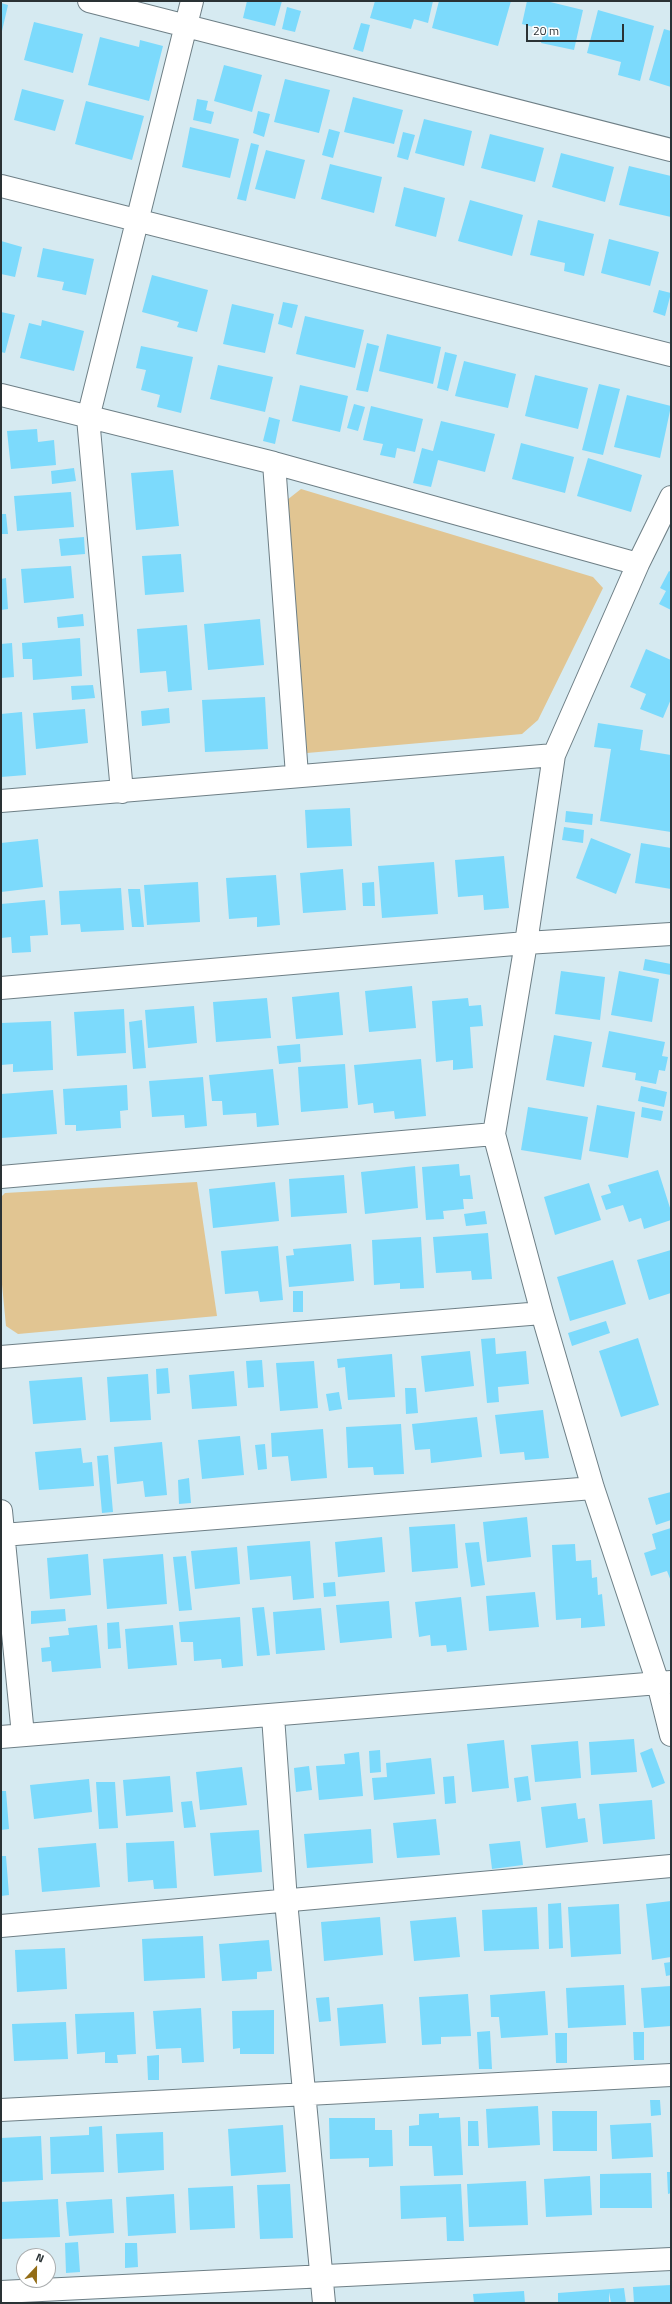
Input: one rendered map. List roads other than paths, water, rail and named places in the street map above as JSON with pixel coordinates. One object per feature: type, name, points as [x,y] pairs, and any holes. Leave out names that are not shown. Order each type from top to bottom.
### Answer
[{"type":"street","points":[[89,1],[671,150]]},
{"type":"street","points":[[122,792],[88,418],[192,1]]},
{"type":"street","points":[[1,186],[671,356]]},
{"type":"street","points":[[1,396],[274,463],[638,564]]},
{"type":"street","points":[[274,463],[296,775]]},
{"type":"street","points":[[671,497],[638,564],[554,755],[526,943],[494,1134],[542,1313],[594,1488],[664,1682],[671,1735]]},
{"type":"street","points":[[1,802],[296,775],[554,755]]},
{"type":"street","points":[[1,988],[526,943],[671,934]]},
{"type":"street","points":[[1,1177],[494,1134]]},
{"type":"street","points":[[1,1358],[542,1313]]},
{"type":"street","points":[[3,1535],[594,1488]]},
{"type":"street","points":[[1,1511],[23,1735]]},
{"type":"street","points":[[1,1737],[273,1716],[664,1682]]},
{"type":"street","points":[[273,1716],[286,1902],[306,2093],[324,2303]]},
{"type":"street","points":[[1,1926],[286,1902],[671,1866]]},
{"type":"street","points":[[1,2110],[671,2075]]},
{"type":"street","points":[[1,2292],[671,2259]]}]
